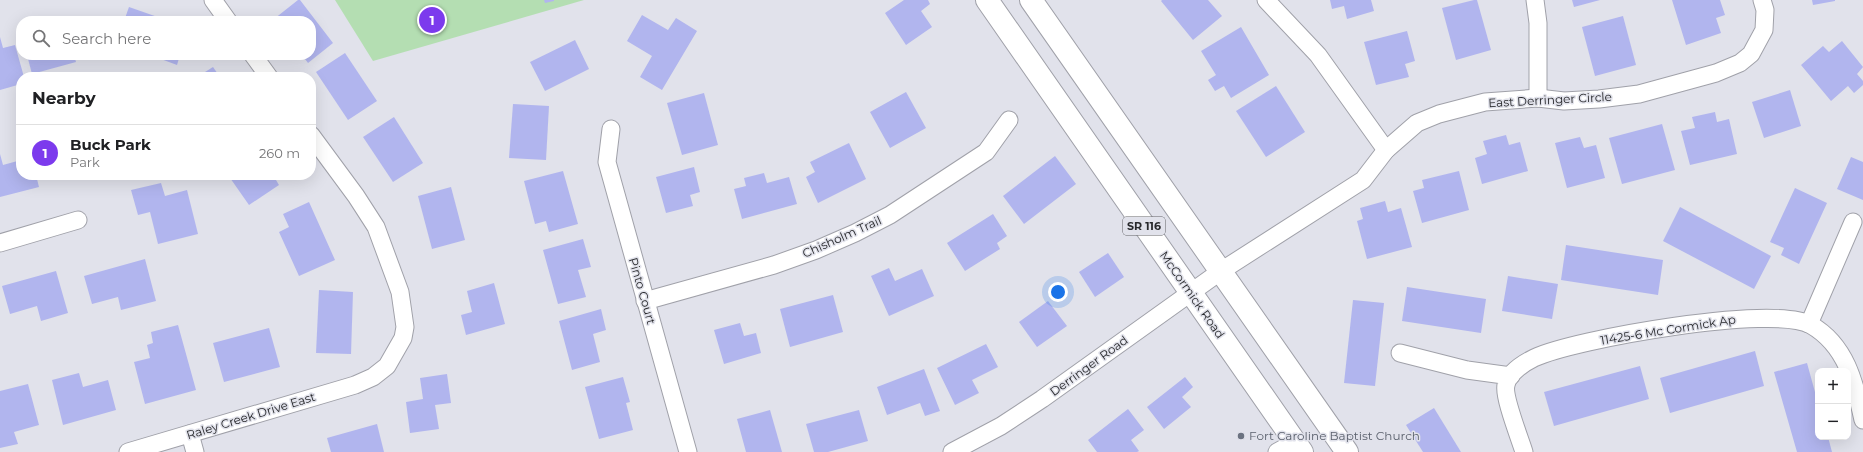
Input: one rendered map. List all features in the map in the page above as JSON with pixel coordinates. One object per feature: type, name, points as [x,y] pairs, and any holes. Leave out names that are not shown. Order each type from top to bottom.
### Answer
[{"type":"main road","name":"McCormick Road","points":[[987,0],[1190,293],[1291,448]]},
{"type":"main road","name":"SR 116","points":[[1031,0],[1347,452]]},
{"type":"street","points":[[213,0],[224,16]]},
{"type":"street","points":[[1266,0],[1318,56],[1386,150]]},
{"type":"street","points":[[1535,0],[1538,23],[1538,98]]},
{"type":"street","name":"East Derringer Circle","points":[[1221,271],[1363,180],[1386,150],[1417,123],[1440,114],[1485,102],[1538,98],[1564,101],[1639,94],[1716,73],[1740,63],[1751,54],[1764,30],[1764,5]]},
{"type":"street","points":[[257,60],[265,72]]},
{"type":"street","name":"Chisholm Trail","points":[[645,300],[774,265],[816,250],[855,233],[890,215],[986,152],[1009,120]]},
{"type":"street","name":"Pinto Court","points":[[611,129],[607,162],[688,452]]},
{"type":"street","name":"Raley Creek Drive East","points":[[128,452],[355,385],[373,376],[387,366],[403,338],[405,327],[400,292],[376,227],[356,196],[316,141]]},
{"type":"street","points":[[0,243],[78,220]]},
{"type":"street","points":[[1853,222],[1809,324],[1833,342],[1842,354],[1850,371],[1863,420]]},
{"type":"street","name":"Derringer Road","points":[[952,452],[1001,426],[1042,399],[1221,271]]},
{"type":"street","name":"11425-6 Mc Cormick Ap","points":[[1511,376],[1523,364],[1534,358],[1568,346],[1633,333],[1741,318],[1777,318],[1809,324]]},
{"type":"street","points":[[1400,353],[1467,370],[1511,376],[1506,385],[1508,399],[1524,452]]},
{"type":"street","points":[[190,434],[195,452]]},
{"type":"green space","points":[[335,0],[584,0],[373,61]]},
{"type":"building","points":[[300,0],[312,16],[278,16]]},
{"type":"building","points":[[544,0],[554,0],[554,1],[545,3]]},
{"type":"building","points":[[904,0],[928,0],[930,4],[921,11],[932,27],[906,45],[885,13]]},
{"type":"building","points":[[1208,0],[1222,16],[1193,40],[1161,1]]},
{"type":"building","points":[[1330,0],[1371,0],[1374,11],[1347,19],[1344,6],[1332,9]]},
{"type":"building","points":[[1477,0],[1491,50],[1456,60],[1442,8]]},
{"type":"building","points":[[1572,0],[1600,0],[1574,7]]},
{"type":"building","points":[[1672,0],[1720,0],[1725,15],[1716,18],[1721,33],[1686,45]]},
{"type":"building","points":[[1812,0],[1835,0],[1835,1],[1813,5]]},
{"type":"building","points":[[129,7],[155,16],[126,16]]},
{"type":"building","points":[[642,15],[668,30],[676,18],[697,31],[662,90],[640,77],[652,56],[627,41]]},
{"type":"building","points":[[1623,16],[1636,65],[1595,76],[1582,27]]},
{"type":"building","points":[[316,21],[333,43],[316,57]]},
{"type":"building","points":[[1241,27],[1269,75],[1231,98],[1224,86],[1215,91],[1208,80],[1216,75],[1201,51]]},
{"type":"building","points":[[1407,31],[1415,61],[1405,64],[1409,77],[1376,85],[1364,42]]},
{"type":"building","points":[[0,37],[3,48],[15,45],[16,60],[19,60],[23,72],[16,72],[16,85],[0,90]]},
{"type":"building","points":[[575,40],[589,69],[545,91],[530,62]]},
{"type":"building","points":[[1842,41],[1863,67],[1857,74],[1863,81],[1863,85],[1854,93],[1848,86],[1831,101],[1801,65],[1823,46],[1829,52]]},
{"type":"building","points":[[345,53],[377,101],[348,120],[316,72]]},
{"type":"building","points":[[28,60],[75,60],[76,62],[39,72],[31,72]]},
{"type":"building","points":[[164,60],[178,60],[177,65]]},
{"type":"building","points":[[213,67],[216,72],[205,72]]},
{"type":"building","points":[[1276,86],[1305,132],[1266,157],[1236,111]]},
{"type":"building","points":[[1790,90],[1801,126],[1764,138],[1752,102]]},
{"type":"building","points":[[906,92],[926,128],[890,148],[870,112]]},
{"type":"building","points":[[704,93],[718,145],[682,155],[667,103]]},
{"type":"building","points":[[513,104],[549,106],[546,160],[509,158]]},
{"type":"building","points":[[1715,112],[1717,122],[1729,119],[1737,154],[1690,165],[1681,131],[1695,128],[1692,117]]},
{"type":"building","points":[[394,117],[423,163],[393,182],[363,137]]},
{"type":"building","points":[[1662,124],[1675,170],[1622,184],[1609,138]]},
{"type":"building","points":[[1506,135],[1509,145],[1520,142],[1528,171],[1482,184],[1475,158],[1487,154],[1483,141]]},
{"type":"building","points":[[1580,137],[1584,148],[1596,145],[1605,178],[1567,188],[1555,143]]},
{"type":"building","points":[[849,143],[866,179],[818,203],[806,177],[815,172],[810,162]]},
{"type":"building","points":[[0,154],[3,165],[16,161],[16,180],[37,180],[39,187],[0,197]]},
{"type":"building","points":[[1055,156],[1076,184],[1024,224],[1003,196]]},
{"type":"building","points":[[1851,157],[1863,162],[1863,200],[1837,189]]},
{"type":"building","points":[[694,167],[700,192],[690,195],[693,206],[666,213],[656,177]]},
{"type":"building","points":[[563,171],[578,224],[549,232],[546,221],[535,224],[524,181]]},
{"type":"building","points":[[1459,171],[1469,210],[1422,223],[1413,191],[1424,188],[1422,180]]},
{"type":"building","points":[[764,173],[767,183],[789,177],[797,204],[742,219],[734,189],[746,186],[744,178]]},
{"type":"building","points":[[232,180],[276,180],[279,185],[249,205]]},
{"type":"building","points":[[161,183],[165,196],[187,190],[198,234],[158,244],[150,212],[138,215],[131,190]]},
{"type":"building","points":[[451,187],[465,240],[432,249],[418,196]]},
{"type":"building","points":[[1795,188],[1827,203],[1799,264],[1781,255],[1784,248],[1770,242]]},
{"type":"building","points":[[1385,201],[1388,212],[1401,208],[1412,247],[1367,259],[1357,221],[1363,219],[1360,208]]},
{"type":"building","points":[[309,202],[335,260],[299,276],[279,232],[289,227],[283,214]]},
{"type":"building","points":[[1680,207],[1771,256],[1754,289],[1663,241]]},
{"type":"building","points":[[993,214],[1007,236],[997,243],[1000,249],[965,271],[947,243]]},
{"type":"building","points":[[583,239],[591,267],[578,270],[586,297],[558,304],[543,250]]},
{"type":"building","points":[[1566,245],[1663,260],[1658,295],[1561,280]]},
{"type":"building","points":[[1108,253],[1124,277],[1095,297],[1079,272]]},
{"type":"building","points":[[145,259],[156,301],[121,310],[118,297],[92,304],[84,276]]},
{"type":"building","points":[[889,268],[895,281],[922,269],[934,296],[889,316],[871,276]]},
{"type":"building","points":[[56,271],[68,313],[41,321],[37,306],[10,314],[2,286]]},
{"type":"building","points":[[1508,276],[1558,284],[1552,319],[1502,311]]},
{"type":"building","points":[[494,283],[505,324],[466,335],[461,315],[472,312],[467,291]]},
{"type":"building","points":[[1407,287],[1486,299],[1481,333],[1402,321]]},
{"type":"building","points":[[319,290],[353,292],[351,354],[316,353]]},
{"type":"building","points":[[833,295],[843,332],[790,347],[780,309]]},
{"type":"building","points":[[1353,300],[1384,303],[1375,386],[1344,383]]},
{"type":"building","points":[[1048,301],[1067,326],[1037,347],[1019,322]]},
{"type":"building","points":[[601,309],[606,330],[593,334],[600,362],[572,370],[559,321]]},
{"type":"building","points":[[740,323],[744,336],[756,333],[761,353],[724,364],[714,330]]},
{"type":"building","points":[[178,325],[196,390],[145,404],[134,362],[150,358],[147,345],[153,343],[151,332]]},
{"type":"building","points":[[269,328],[280,367],[224,382],[213,343]]},
{"type":"building","points":[[986,344],[998,367],[972,380],[979,393],[955,405],[937,368]]},
{"type":"building","points":[[1755,351],[1764,386],[1670,413],[1660,378]]},
{"type":"building","points":[[1807,363],[1815,392],[1815,440],[1829,440],[1832,452],[1797,452],[1774,372]]},
{"type":"building","points":[[1640,366],[1649,399],[1554,426],[1544,392]]},
{"type":"building","points":[[924,369],[940,411],[925,416],[920,403],[887,415],[877,387]]},
{"type":"building","points":[[79,373],[83,387],[108,380],[116,410],[63,425],[52,380]]},
{"type":"building","points":[[447,374],[451,403],[435,405],[439,429],[410,433],[406,402],[423,399],[420,378]]},
{"type":"building","points":[[623,377],[630,402],[626,403],[633,430],[599,439],[585,387]]},
{"type":"building","points":[[1185,377],[1193,387],[1182,397],[1191,407],[1164,429],[1147,407]]},
{"type":"building","points":[[28,384],[39,425],[14,432],[18,444],[0,448],[0,391]]},
{"type":"building","points":[[1434,408],[1461,452],[1423,452],[1406,425]]},
{"type":"building","points":[[1128,409],[1144,430],[1131,440],[1139,451],[1097,452],[1088,440]]},
{"type":"building","points":[[770,410],[782,452],[746,452],[737,419]]},
{"type":"building","points":[[859,410],[868,441],[828,452],[814,452],[806,424]]},
{"type":"building","points":[[377,424],[384,452],[331,452],[327,438]]},
{"type":"place","name":"Buck Park","points":[[432,20]]},
{"type":"place","name":"Fort Caroline Baptist Church","points":[[1241,436]]}]
